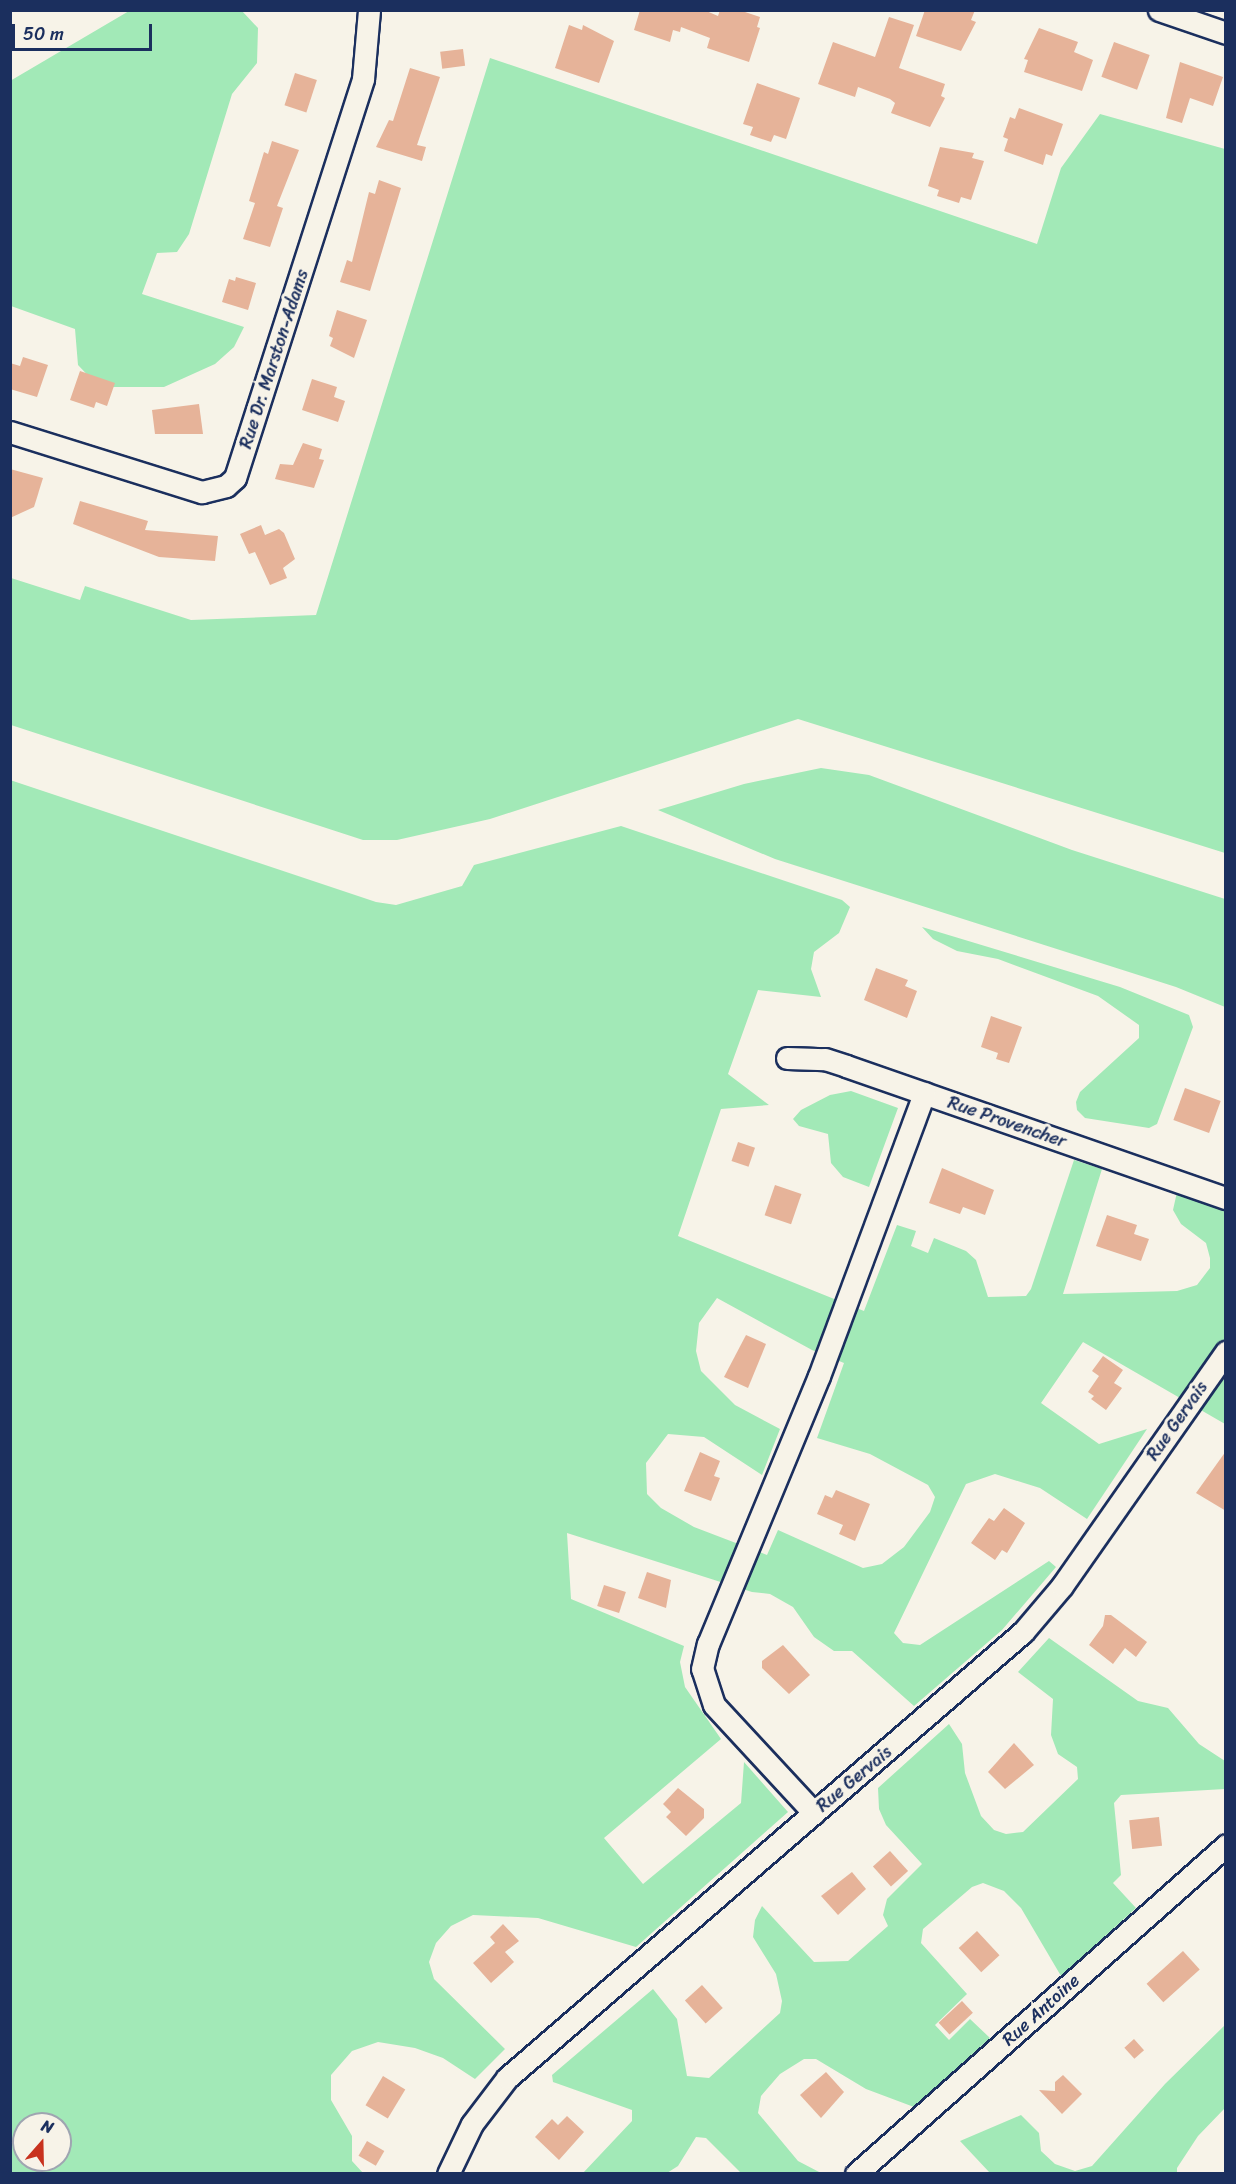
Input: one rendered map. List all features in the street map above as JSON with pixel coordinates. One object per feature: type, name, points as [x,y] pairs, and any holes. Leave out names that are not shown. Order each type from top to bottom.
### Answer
[{"type":"street","name":"Rue Dr. Marston-Adams","points":[[10,432],[202,492],[226,486],[235,478],[363,79],[369,10]]},
{"type":"street","points":[[1159,10],[1226,33]]},
{"type":"street","name":"Rue Provencher","points":[[787,1058],[825,1059],[1226,1198]]},
{"type":"street","points":[[814,1813],[714,1705],[703,1682],[703,1662],[795,1437],[924,1093]]},
{"type":"street","name":"Rue Gervais","points":[[448,2174],[472,2124],[507,2078],[1023,1632],[1062,1586],[1226,1352]]},
{"type":"street","name":"Rue Antoine","points":[[856,2174],[1226,1845]]},
{"type":"green space","points":[[129,11],[242,11],[258,28],[257,63],[232,94],[189,234],[177,252],[157,253],[142,294],[244,327],[234,347],[215,364],[164,387],[99,387],[78,365],[75,329],[11,306],[10,81]]},
{"type":"green space","points":[[490,58],[1037,244],[1061,168],[1100,114],[1225,149],[1225,853],[798,719],[490,819],[397,840],[363,840],[11,725],[11,578],[80,600],[85,586],[191,620],[316,615]]},
{"type":"green space","points":[[821,768],[869,775],[1072,850],[1225,899],[1225,1007],[1176,987],[775,859],[658,810],[744,784]]},
{"type":"green space","points":[[10,780],[376,902],[396,905],[462,886],[474,865],[621,826],[842,900],[850,907],[839,933],[814,952],[811,969],[821,997],[758,990],[728,1074],[769,1105],[721,1109],[678,1236],[864,1311],[897,1225],[916,1231],[911,1246],[928,1253],[934,1238],[966,1251],[976,1260],[988,1297],[1026,1296],[1031,1289],[1074,1160],[1102,1169],[1063,1294],[1177,1291],[1197,1285],[1210,1268],[1210,1258],[1206,1243],[1181,1224],[1173,1210],[1177,1192],[1225,1210],[1225,1424],[1083,1342],[1041,1403],[1099,1444],[1147,1429],[1087,1519],[1040,1488],[995,1474],[966,1484],[894,1633],[903,1643],[920,1645],[1049,1561],[1056,1567],[1002,1630],[914,1706],[852,1651],[834,1651],[814,1637],[793,1607],[770,1594],[752,1592],[567,1533],[571,1599],[684,1646],[680,1662],[685,1687],[721,1739],[604,1838],[643,1884],[741,1803],[744,1762],[788,1812],[636,1947],[538,1918],[473,1915],[451,1926],[436,1943],[429,1962],[434,1979],[505,2049],[475,2079],[443,2058],[415,2048],[378,2042],[352,2051],[331,2075],[331,2100],[352,2136],[352,2161],[363,2173],[11,2173]],"holes":[[[717,1298],[812,1350],[844,1363],[817,1438],[870,1454],[928,1485],[935,1497],[930,1512],[904,1547],[882,1564],[863,1568],[778,1530],[767,1555],[694,1527],[661,1508],[647,1494],[646,1463],[668,1434],[704,1437],[762,1475],[780,1429],[735,1405],[701,1371],[696,1351],[699,1323]]]},
{"type":"green space","points":[[922,927],[1120,987],[1189,1015],[1193,1027],[1157,1124],[1149,1128],[1085,1118],[1077,1110],[1076,1102],[1080,1092],[1139,1038],[1139,1025],[1098,996],[998,959],[957,951],[933,939]]},
{"type":"green space","points":[[851,1091],[898,1108],[869,1187],[843,1177],[831,1163],[828,1134],[799,1126],[793,1119],[801,1110],[830,1095]]},
{"type":"green space","points":[[1049,1638],[1138,1701],[1168,1708],[1199,1744],[1225,1761],[1225,1789],[1121,1795],[1114,1803],[1121,1875],[1113,1883],[1136,1908],[1061,1976],[1021,1908],[1004,1891],[983,1883],[972,1887],[923,1929],[921,1943],[967,1994],[935,2025],[949,2040],[970,2019],[990,2038],[914,2107],[866,2089],[816,2059],[804,2059],[780,2074],[761,2096],[758,2113],[798,2161],[821,2173],[741,2173],[706,2138],[696,2137],[678,2166],[667,2173],[583,2173],[632,2121],[632,2110],[553,2082],[552,2075],[653,1989],[677,2019],[687,2076],[709,2078],[780,2013],[782,2001],[776,1974],[753,1937],[755,1920],[762,1906],[814,1962],[848,1961],[888,1926],[883,1915],[887,1899],[922,1864],[886,1825],[879,1809],[878,1788],[949,1724],[962,1744],[965,1773],[981,1816],[994,1830],[1006,1834],[1023,1832],[1078,1779],[1077,1767],[1058,1754],[1051,1735],[1053,1699],[1018,1672]]},
{"type":"green space","points":[[1225,2025],[1225,2108],[1198,2136],[1177,2168],[1177,2173],[990,2173],[960,2141],[1021,2115],[1039,2133],[1041,2151],[1055,2164],[1075,2171],[1092,2166],[1165,2084]]},
{"type":"building","points":[[640,10],[704,10],[718,16],[720,10],[739,10],[760,17],[757,27],[760,28],[749,62],[707,48],[710,38],[681,27],[680,32],[673,30],[670,42],[634,30]]},
{"type":"building","points":[[925,10],[975,10],[971,20],[976,22],[961,51],[916,36]]},
{"type":"building","points":[[889,17],[914,25],[899,68],[945,84],[941,96],[945,98],[930,127],[891,113],[895,103],[890,99],[858,87],[855,97],[818,84],[833,42],[875,57]]},
{"type":"building","points":[[569,25],[582,30],[583,25],[614,41],[599,83],[555,68]]},
{"type":"building","points":[[1039,28],[1078,42],[1074,52],[1093,60],[1082,91],[1024,72],[1028,60],[1024,59]]},
{"type":"building","points":[[1114,42],[1150,55],[1137,90],[1101,77]]},
{"type":"building","points":[[463,49],[465,66],[442,69],[440,52]]},
{"type":"building","points":[[1180,62],[1223,77],[1213,106],[1190,98],[1182,123],[1166,118]]},
{"type":"building","points":[[410,68],[440,77],[417,145],[426,147],[422,161],[376,147],[389,120],[393,121]]},
{"type":"building","points":[[295,73],[317,80],[306,112],[284,105]]},
{"type":"building","points":[[757,83],[800,98],[786,139],[774,135],[771,142],[750,135],[753,127],[743,124]]},
{"type":"building","points":[[1019,108],[1063,124],[1052,156],[1046,154],[1043,165],[1004,151],[1008,139],[1003,137],[1010,117],[1015,119]]},
{"type":"building","points":[[272,141],[299,150],[277,206],[283,208],[270,247],[243,239],[255,203],[249,201],[264,152],[268,154]]},
{"type":"building","points":[[940,147],[974,153],[972,158],[984,161],[971,200],[961,197],[959,203],[937,196],[939,190],[928,186]]},
{"type":"building","points":[[379,180],[401,188],[370,291],[340,282],[347,260],[352,262],[369,192],[375,194]]},
{"type":"building","points":[[236,277],[256,283],[248,310],[222,302],[229,279],[235,281]]},
{"type":"building","points":[[337,310],[367,320],[354,358],[330,346],[333,338],[329,336]]},
{"type":"building","points":[[23,357],[48,365],[37,397],[10,389],[10,363],[20,366]]},
{"type":"building","points":[[80,371],[115,383],[107,406],[96,402],[94,408],[70,400]]},
{"type":"building","points":[[312,379],[337,387],[334,397],[345,401],[338,422],[302,410]]},
{"type":"building","points":[[199,404],[203,434],[155,434],[152,410]]},
{"type":"building","points":[[303,443],[322,449],[319,459],[324,460],[314,488],[275,479],[280,464],[293,465]]},
{"type":"building","points":[[10,469],[43,478],[34,507],[10,518]]},
{"type":"building","points":[[80,501],[148,521],[145,530],[218,536],[215,561],[159,557],[73,524]]},
{"type":"building","points":[[261,525],[265,535],[279,529],[284,533],[295,559],[283,568],[287,578],[270,585],[255,552],[249,554],[240,534]]},
{"type":"building","points":[[876,968],[908,980],[905,986],[917,991],[907,1018],[864,1000]]},
{"type":"building","points":[[991,1016],[1022,1027],[1009,1063],[996,1059],[998,1053],[981,1047]]},
{"type":"building","points":[[1185,1088],[1221,1101],[1209,1133],[1173,1120]]},
{"type":"building","points":[[738,1142],[755,1148],[749,1167],[731,1161]]},
{"type":"building","points":[[942,1168],[994,1190],[985,1215],[963,1207],[960,1214],[929,1203]]},
{"type":"building","points":[[775,1185],[801,1194],[791,1224],[765,1215]]},
{"type":"building","points":[[1107,1215],[1137,1225],[1134,1234],[1149,1239],[1141,1261],[1096,1246]]},
{"type":"building","points":[[746,1335],[766,1344],[748,1388],[724,1377]]},
{"type":"building","points":[[1103,1356],[1123,1370],[1114,1383],[1122,1388],[1106,1410],[1091,1399],[1094,1396],[1088,1392],[1099,1376],[1092,1371]]},
{"type":"building","points":[[1226,1451],[1226,1511],[1196,1493]]},
{"type":"building","points":[[700,1452],[720,1461],[714,1476],[720,1478],[711,1501],[684,1491]]},
{"type":"building","points":[[836,1490],[870,1504],[855,1541],[839,1534],[843,1525],[817,1514],[825,1495],[832,1498]]},
{"type":"building","points":[[1004,1508],[1025,1523],[1007,1553],[1002,1550],[995,1560],[971,1543],[989,1518],[994,1521]]},
{"type":"building","points":[[647,1572],[671,1580],[666,1608],[638,1598]]},
{"type":"building","points":[[604,1585],[626,1592],[619,1613],[597,1606]]},
{"type":"building","points":[[1105,1615],[1111,1615],[1147,1642],[1136,1657],[1125,1648],[1113,1664],[1089,1645],[1103,1626]]},
{"type":"building","points":[[783,1645],[810,1675],[789,1694],[762,1668],[762,1661]]},
{"type":"building","points":[[1014,1743],[1034,1765],[1005,1789],[988,1772]]},
{"type":"building","points":[[678,1788],[704,1809],[704,1818],[686,1836],[666,1817],[671,1812],[663,1804]]},
{"type":"building","points":[[1159,1817],[1162,1846],[1132,1849],[1129,1820]]},
{"type":"building","points":[[890,1851],[908,1871],[891,1886],[873,1866]]},
{"type":"building","points":[[852,1872],[866,1889],[838,1915],[821,1896]]},
{"type":"building","points":[[503,1924],[519,1941],[505,1952],[514,1962],[491,1983],[473,1963],[495,1943],[490,1937]]},
{"type":"building","points":[[977,1931],[1000,1955],[981,1972],[959,1948]]},
{"type":"building","points":[[1183,1951],[1200,1970],[1163,2002],[1147,1984]]},
{"type":"building","points":[[702,1985],[723,2008],[706,2023],[685,2000]]},
{"type":"building","points":[[962,2001],[973,2013],[950,2035],[939,2023]]},
{"type":"building","points":[[1134,2039],[1144,2050],[1134,2059],[1124,2048]]},
{"type":"building","points":[[826,2072],[844,2092],[821,2118],[800,2095]]},
{"type":"building","points":[[1063,2075],[1082,2094],[1062,2114],[1039,2090],[1055,2091],[1055,2082]]},
{"type":"building","points":[[383,2076],[405,2089],[388,2119],[365,2105]]},
{"type":"building","points":[[567,2116],[584,2132],[559,2160],[535,2137],[552,2119],[558,2125]]},
{"type":"building","points":[[367,2141],[384,2151],[376,2166],[358,2156]]}]
